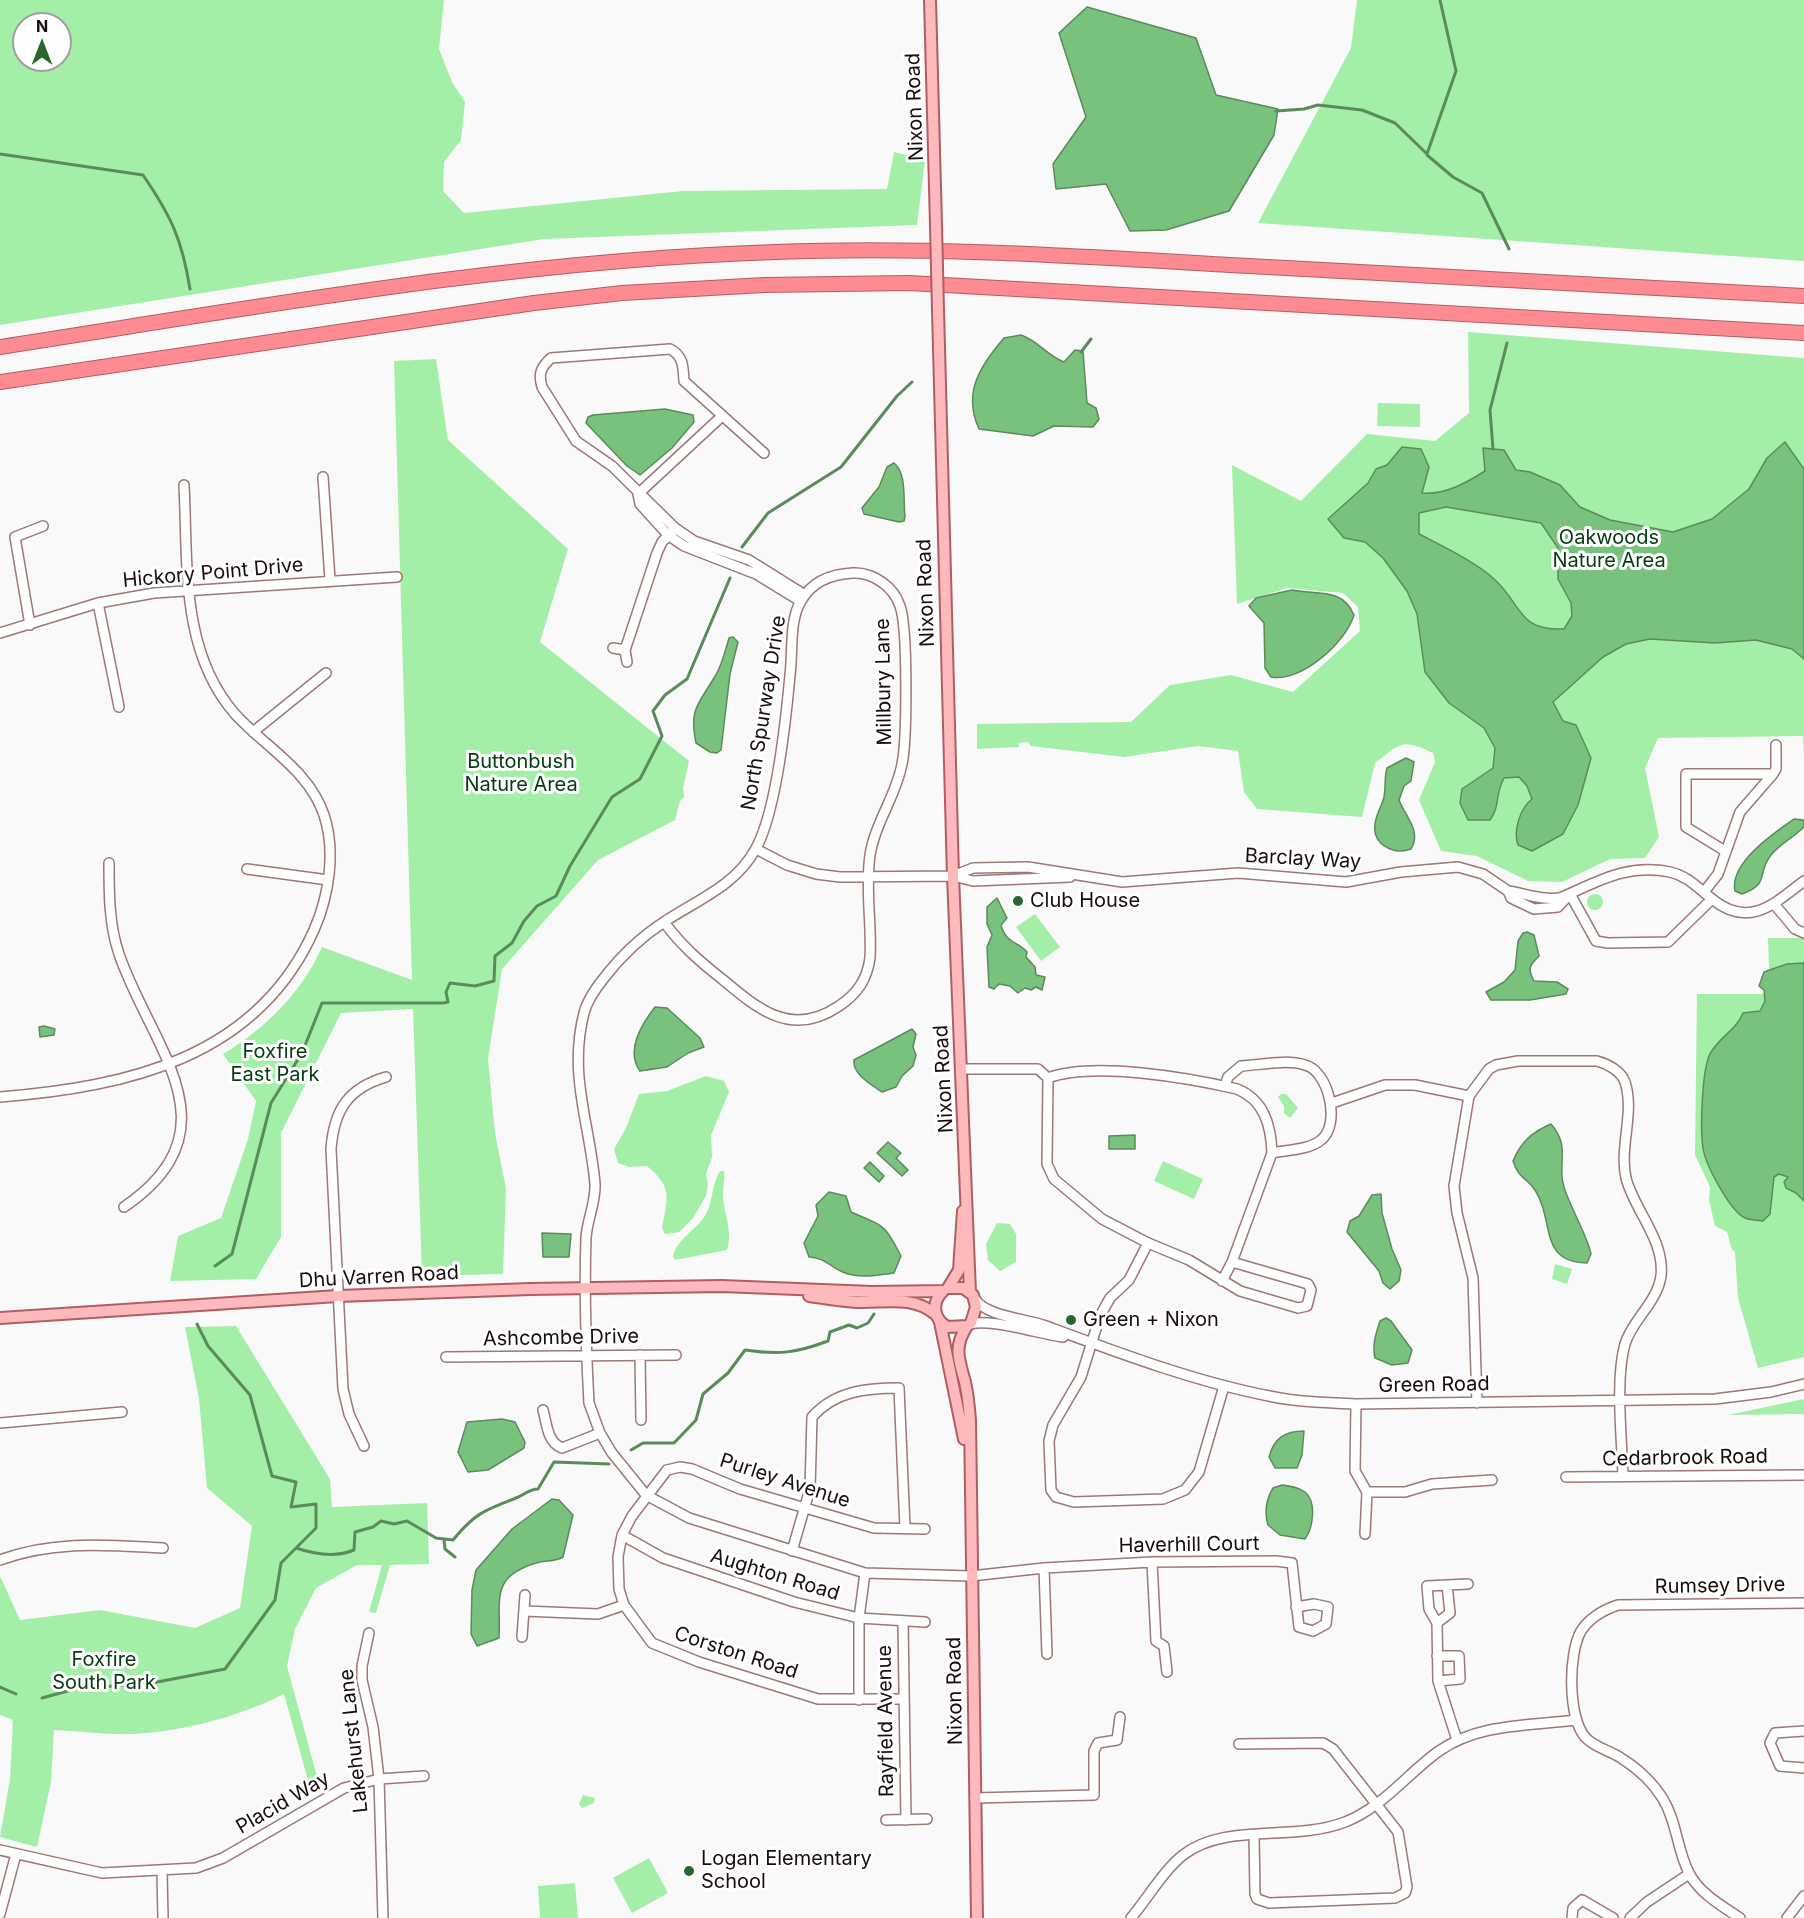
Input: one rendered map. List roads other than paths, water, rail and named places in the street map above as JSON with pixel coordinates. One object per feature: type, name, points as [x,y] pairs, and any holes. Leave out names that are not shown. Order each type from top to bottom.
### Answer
[{"type":"highway","points":[[0,347],[410,283],[680,255],[783,251],[961,253],[1116,259],[1804,296]]},
{"type":"highway","points":[[0,382],[545,302],[622,293],[810,283],[909,283],[1120,293],[1804,333]]},
{"type":"main road","name":"Nixon Road","points":[[930,0],[941,511],[953,876],[972,1296]]},
{"type":"main road","name":"Nixon Road","points":[[945,1290],[959,1270],[966,1184]]},
{"type":"main road","name":"Dhu Varren Road","points":[[0,1318],[338,1296],[583,1288],[722,1286],[945,1290]]},
{"type":"main road","name":"Dhu Varren Road","points":[[761,1288],[855,1302],[908,1301],[927,1308],[937,1318]]},
{"type":"main road","points":[[963,1288],[972,1296],[975,1313],[969,1325],[953,1328],[937,1318],[936,1302],[945,1290],[963,1288]]},
{"type":"main road","name":"Nixon Road","points":[[937,1318],[968,1462]]},
{"type":"main road","name":"Nixon Road","points":[[969,1325],[959,1338],[957,1352],[968,1398],[977,1918]]},
{"type":"street","points":[[764,453],[721,417],[684,381],[682,360],[678,353],[670,349],[551,358],[542,366],[539,378],[576,441],[612,466],[638,494],[648,499],[672,531],[759,571],[803,598]]},
{"type":"street","points":[[638,494],[721,417]]},
{"type":"street","points":[[324,477],[330,580]]},
{"type":"street","points":[[0,1097],[70,1091],[109,1083],[198,1052],[251,1016],[275,993],[308,942],[323,905],[328,879],[328,834],[318,802],[296,771],[253,732],[227,704],[205,668],[196,639],[189,589],[184,485]]},
{"type":"street","points":[[30,625],[15,537],[43,526]]},
{"type":"street","points":[[627,662],[625,650],[657,553],[672,531]]},
{"type":"street","name":"Millbury Lane","points":[[664,922],[685,950],[754,1005],[786,1019],[815,1018],[835,1009],[853,996],[867,974],[871,948],[869,876],[875,831],[902,769],[906,746],[900,606],[885,583],[860,573],[833,574],[803,598]]},
{"type":"street","name":"Hickory Point Drive","points":[[0,633],[98,603],[189,589],[397,577]]},
{"type":"street","name":"North Spurway Drive","points":[[646,1495],[612,1453],[600,1433],[589,1403],[583,1288],[586,1232],[595,1189],[578,1083],[576,1054],[579,1032],[585,1008],[598,985],[640,939],[718,890],[737,875],[756,849],[767,819],[777,771],[794,628],[803,598]]},
{"type":"street","points":[[98,603],[118,707]]},
{"type":"street","points":[[613,648],[625,650]]},
{"type":"street","points":[[253,732],[326,673]]},
{"type":"street","points":[[1704,892],[1718,874],[1740,812],[1776,769],[1776,746]]},
{"type":"street","points":[[1725,851],[1686,827],[1686,774],[1773,774]]},
{"type":"street","name":"Barclay Way","points":[[756,849],[787,865],[816,874],[840,877],[953,876],[973,880],[1090,875],[1114,881],[1138,882],[1238,873],[1346,882],[1401,872],[1458,867],[1483,874],[1508,891],[1542,900],[1560,898],[1616,873],[1666,872],[1683,877],[1729,911],[1744,912],[1768,909],[1804,880]]},
{"type":"street","points":[[109,863],[113,927],[118,952],[168,1063],[182,1108],[178,1141],[172,1159],[161,1175],[142,1194],[124,1207]]},
{"type":"street","points":[[247,869],[328,879]]},
{"type":"street","points":[[1570,894],[1596,941],[1608,943],[1668,942],[1712,899]]},
{"type":"street","points":[[1774,904],[1795,929],[1804,933]]},
{"type":"street","points":[[1477,1403],[1473,1278],[1457,1214],[1454,1186],[1469,1096],[1489,1068],[1518,1061],[1597,1061],[1617,1070],[1624,1079],[1629,1107],[1624,1153],[1625,1176],[1649,1229],[1661,1264],[1660,1278],[1655,1293],[1625,1341],[1621,1361],[1623,1476]]},
{"type":"street","points":[[1225,1086],[1228,1077],[1240,1065],[1308,1065],[1317,1073],[1332,1103],[1331,1118],[1323,1139],[1313,1145],[1272,1153]]},
{"type":"street","points":[[961,1069],[1038,1069],[1048,1078],[1047,1164],[1054,1179],[1102,1219],[1148,1244],[1189,1260],[1240,1291],[1298,1308],[1307,1306],[1311,1290],[1308,1284],[1232,1262]]},
{"type":"street","points":[[1048,1078],[1066,1071],[1102,1071],[1225,1086],[1250,1094],[1270,1125],[1272,1153],[1232,1262],[1222,1281]]},
{"type":"street","points":[[364,1446],[348,1414],[344,1398],[331,1167],[333,1135],[337,1118],[351,1094],[362,1085],[386,1077]]},
{"type":"street","points":[[1332,1103],[1385,1085],[1415,1085],[1469,1096]]},
{"type":"street","points":[[1148,1244],[1129,1280],[1105,1307],[1081,1377],[1058,1411],[1049,1441],[1049,1482],[1056,1497],[1065,1501],[1163,1499],[1185,1490],[1199,1472],[1224,1386]]},
{"type":"street","name":"Green Road","points":[[972,1296],[978,1305],[992,1311],[1045,1326],[1092,1345],[1224,1386],[1270,1397],[1356,1404],[1715,1399],[1771,1392],[1804,1384]]},
{"type":"street","name":"Green Road","points":[[969,1325],[990,1323],[1044,1335],[1072,1338]]},
{"type":"street","points":[[640,1355],[641,1420]]},
{"type":"street","name":"Ashcombe Drive","points":[[446,1357],[676,1355]]},
{"type":"street","points":[[792,1551],[810,1489],[812,1417],[832,1399],[855,1391],[899,1388],[905,1528]]},
{"type":"street","points":[[1356,1404],[1355,1471],[1367,1492],[1365,1534]]},
{"type":"street","points":[[543,1410],[550,1437],[554,1444],[562,1448],[600,1433]]},
{"type":"street","points":[[0,1423],[122,1413]]},
{"type":"street","name":"Purley Avenue","points":[[646,1495],[667,1470],[680,1467],[692,1469],[740,1489],[805,1506],[874,1528],[925,1529]]},
{"type":"street","name":"Cedarbrook Road","points":[[1566,1476],[1804,1474]]},
{"type":"street","points":[[1367,1492],[1405,1492],[1432,1484],[1492,1480]]},
{"type":"street","name":"Corston Road","points":[[646,1495],[622,1535],[618,1557],[618,1589],[624,1605],[652,1643],[679,1655],[818,1698],[903,1699]]},
{"type":"street","name":"Haverhill Court","points":[[646,1495],[689,1518],[865,1573],[971,1576],[1044,1568],[1152,1562],[1276,1561],[1293,1563],[1296,1606]]},
{"type":"street","name":"Aughton Road","points":[[622,1535],[663,1558],[794,1602],[859,1618],[925,1622]]},
{"type":"street","points":[[0,1560],[35,1549],[68,1545],[163,1548]]},
{"type":"street","points":[[1152,1562],[1156,1641],[1164,1646],[1167,1672]]},
{"type":"street","points":[[1044,1568],[1047,1654]]},
{"type":"street","points":[[859,1700],[859,1618],[865,1573]]},
{"type":"street","points":[[1457,1740],[1438,1681],[1437,1623],[1429,1609],[1427,1586],[1468,1584]]},
{"type":"street","points":[[1437,1623],[1450,1613],[1447,1585]]},
{"type":"street","points":[[522,1636],[525,1595]]},
{"type":"street","name":"Rumsey Drive","points":[[1575,1720],[1573,1657],[1581,1631],[1601,1610],[1618,1605],[1804,1603]]},
{"type":"street","points":[[524,1611],[598,1614],[624,1605]]},
{"type":"street","name":"Rayfield Avenue","points":[[903,1622],[906,1820]]},
{"type":"street","name":"Lakehurst Lane","points":[[369,1633],[362,1666],[362,1680],[373,1727],[379,1779],[383,1918]]},
{"type":"street","points":[[1437,1656],[1459,1656],[1460,1679],[1438,1681]]},
{"type":"street","points":[[975,1798],[1094,1795],[1094,1751],[1098,1743],[1117,1740],[1120,1717]]},
{"type":"street","points":[[1131,1918],[1173,1864],[1192,1848],[1210,1839],[1324,1829],[1348,1822],[1376,1804],[1439,1751],[1457,1740],[1482,1730],[1575,1720],[1585,1737],[1598,1747],[1620,1757],[1642,1775],[1663,1800],[1689,1874],[1712,1899],[1740,1918]]},
{"type":"street","points":[[1804,1731],[1774,1733],[1770,1743],[1780,1766],[1804,1768]]},
{"type":"street","points":[[1239,1744],[1323,1743],[1333,1749],[1398,1832],[1407,1887],[1405,1893],[1395,1898],[1269,1903],[1260,1901],[1255,1894],[1254,1836]]},
{"type":"street","name":"Placid Way","points":[[0,1850],[102,1873],[162,1872],[196,1868],[223,1858],[344,1788],[379,1779],[424,1776]]},
{"type":"street","name":"Rayfield Avenue","points":[[886,1820],[927,1820]]},
{"type":"street","points":[[0,1914],[16,1854]]},
{"type":"street","points":[[162,1872],[163,1918]]},
{"type":"street","points":[[1630,1918],[1647,1902],[1689,1874]]},
{"type":"street","points":[[1787,1918],[1804,1896]]},
{"type":"street","points":[[1572,1918],[1573,1908],[1582,1900],[1613,1918]]},
{"type":"waterway","points":[[1276,111],[1304,109],[1318,105],[1362,110],[1395,123],[1427,154],[1456,71],[1440,0]]},
{"type":"waterway","points":[[0,154],[143,175],[174,229],[190,289]]},
{"type":"waterway","points":[[1427,155],[1453,177],[1482,193],[1509,249]]},
{"type":"waterway","points":[[1081,352],[1091,339]]},
{"type":"waterway","points":[[1493,449],[1490,410],[1507,343]]},
{"type":"waterway","points":[[742,547],[768,513],[841,467],[897,396],[912,382]]},
{"type":"waterway","points":[[215,1266],[232,1254],[271,1103],[302,1053],[322,1003],[443,1003],[448,1002],[446,992],[450,983],[475,986],[494,981],[495,956],[512,943],[524,921],[537,906],[556,896],[570,866],[612,797],[640,779],[662,736],[653,711],[665,695],[687,679],[730,578]]},
{"type":"waterway","points":[[631,1450],[643,1443],[674,1443],[696,1420],[703,1394],[728,1373],[745,1350],[778,1353],[806,1348],[828,1341],[830,1332],[849,1325],[857,1328],[868,1323],[874,1314]]},
{"type":"waterway","points":[[42,1698],[75,1689],[152,1683],[225,1669],[275,1600],[281,1563],[316,1528],[316,1504],[291,1507],[296,1482],[272,1476],[250,1395],[208,1346],[197,1324]]},
{"type":"waterway","points":[[296,1548],[325,1554],[339,1554],[354,1550],[355,1532],[373,1527],[381,1521],[394,1524],[407,1521],[436,1538],[453,1540],[481,1513],[538,1489],[554,1462],[609,1464]]},
{"type":"waterway","points":[[444,1540],[445,1549],[455,1557]]},
{"type":"waterway","points":[[0,1687],[16,1694]]},
{"type":"place","name":"Club House","points":[[1018,901]]},
{"type":"place","name":"Green + Nixon","points":[[1071,1320]]},
{"type":"place","name":"Logan Elementary School","points":[[689,1871]]},
{"type":"park label","name":"Oakwoods Nature Area","points":[[1609,550]]},
{"type":"park label","name":"Buttonbush Nature Area","points":[[521,774]]},
{"type":"park label","name":"Foxfire East Park","points":[[275,1064]]},
{"type":"park label","name":"Foxfire South Park","points":[[104,1672]]}]
